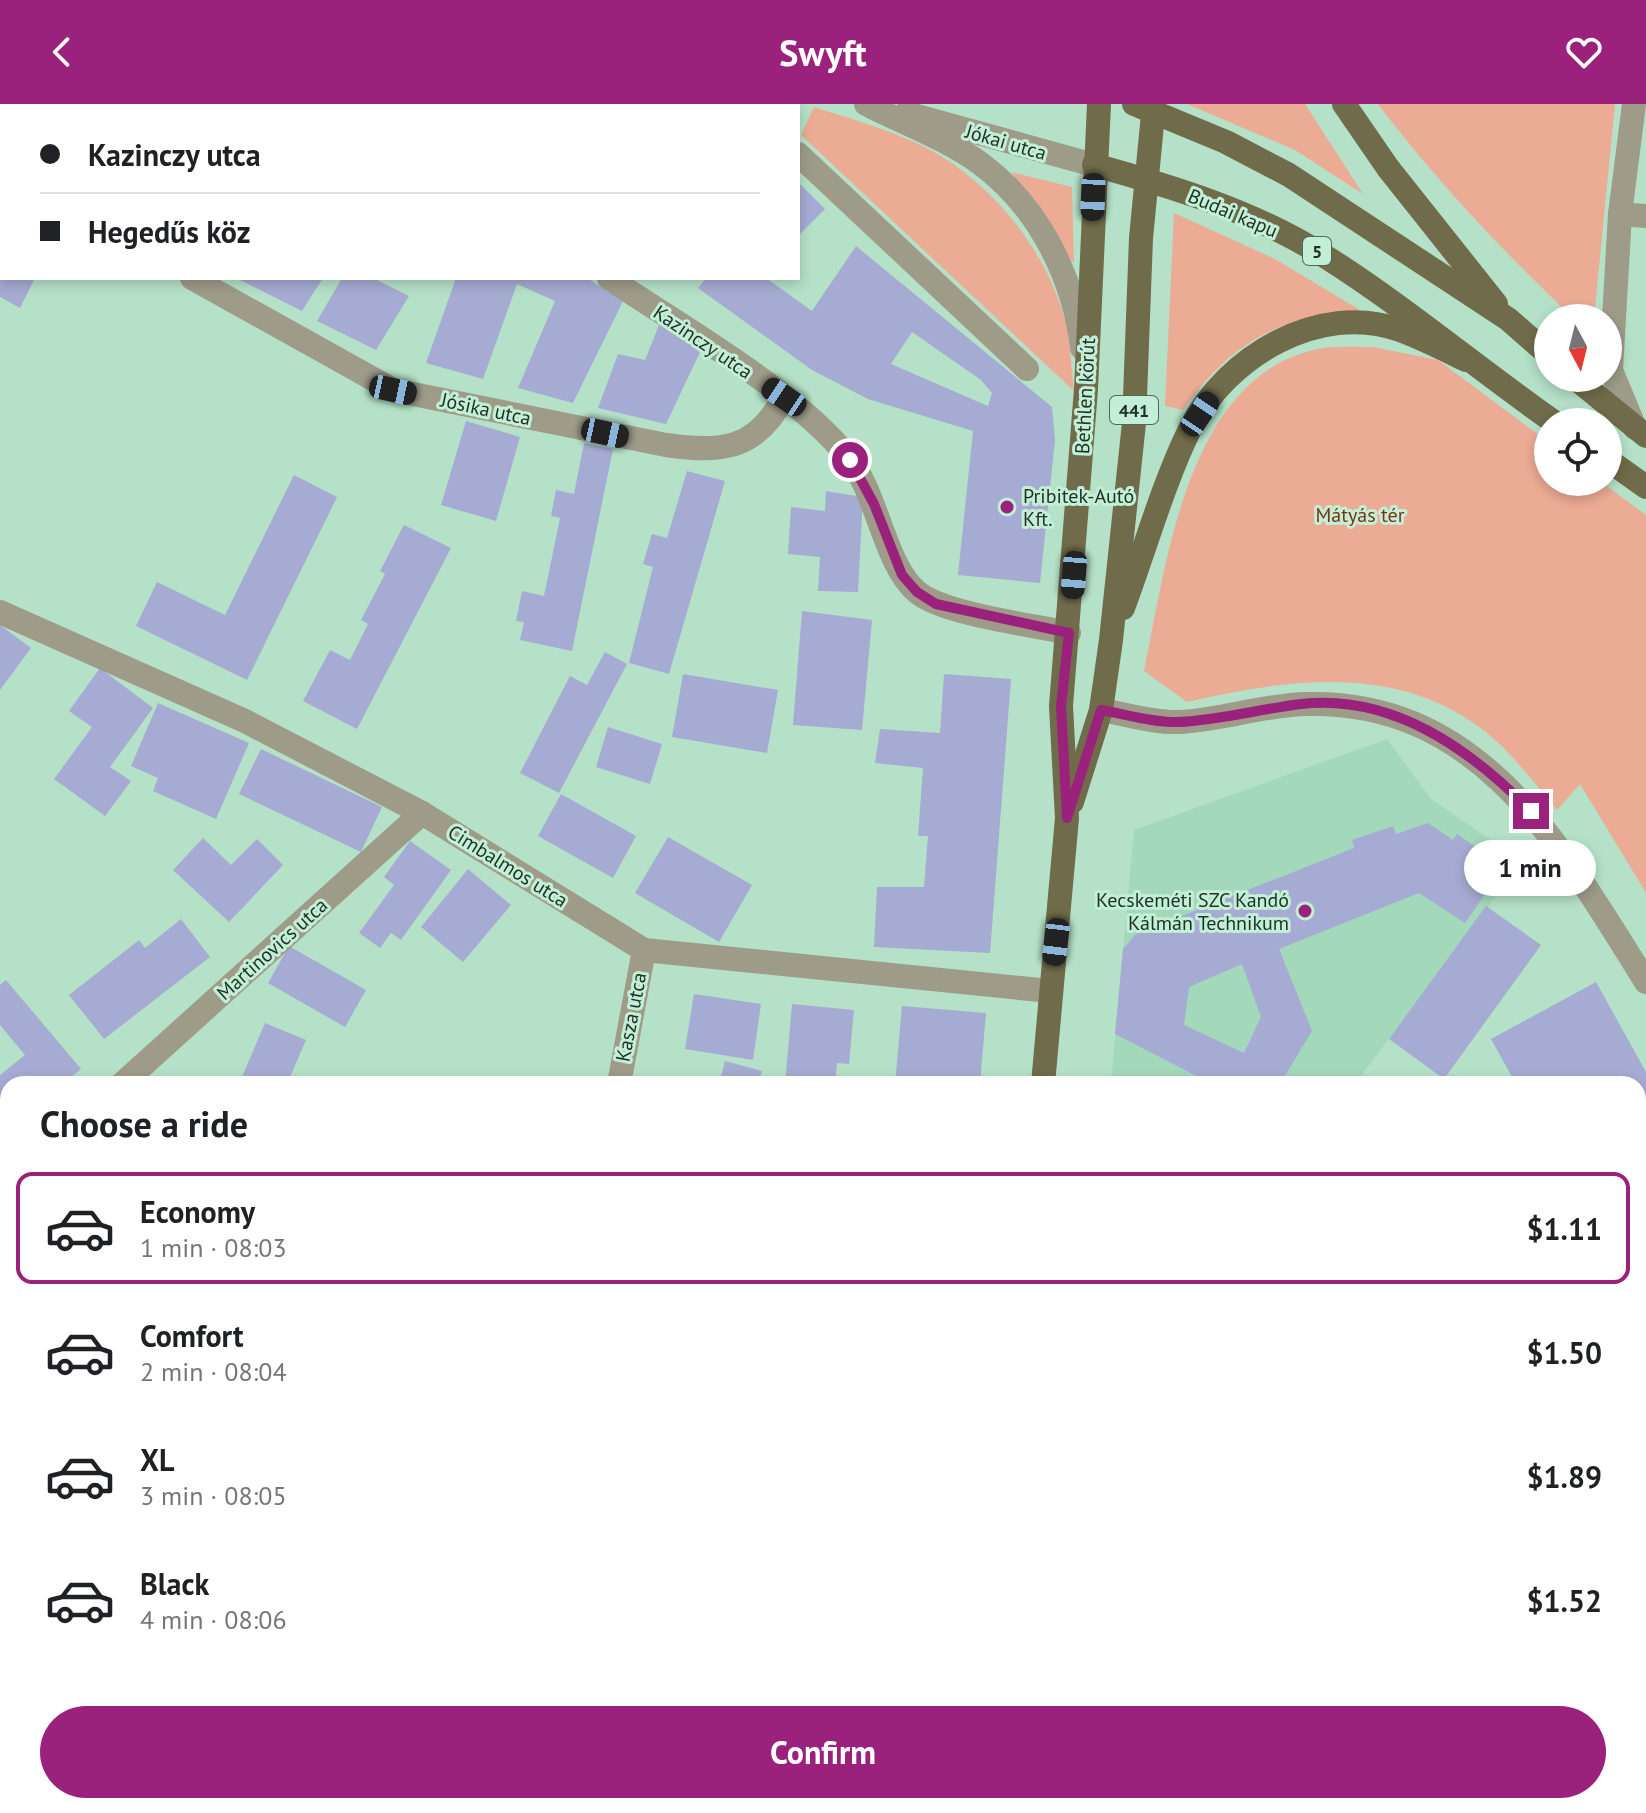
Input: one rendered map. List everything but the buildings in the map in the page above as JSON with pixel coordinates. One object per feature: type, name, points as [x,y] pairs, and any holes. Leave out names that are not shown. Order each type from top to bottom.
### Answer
[{"type":"main road","points":[[1094,165],[1099,104]]},
{"type":"main road","name":"5","points":[[1344,104],[1388,168],[1508,319]]},
{"type":"main road","name":"5","points":[[1094,165],[1147,180],[1147,107],[1226,142],[1289,175],[1508,319],[1534,342]]},
{"type":"main road","name":"Bethlen körút","points":[[1044,1076],[1067,818],[1061,706],[1086,389],[1094,165]]},
{"type":"main road","name":"Bethlen körút","points":[[1067,818],[1101,710],[1111,640],[1134,423],[1141,238],[1147,180]]},
{"type":"main road","name":"Budai kapu","points":[[1147,180],[1256,219],[1324,255],[1466,360]]},
{"type":"main road","points":[[1111,640],[1190,429],[1210,399],[1258,352],[1321,325],[1354,323],[1397,329],[1466,360]]},
{"type":"main road","name":"5","points":[[1466,360],[1534,408]]},
{"type":"main road","points":[[1592,392],[1640,432]]},
{"type":"main road","points":[[1622,470],[1646,487]]},
{"type":"street","points":[[866,104],[980,164],[1037,223],[1068,286],[1079,322],[1086,389]]},
{"type":"street","name":"Jókai utca","points":[[873,104],[1094,165]]},
{"type":"street","points":[[1634,104],[1620,214],[1611,370],[1640,432]]},
{"type":"street","points":[[800,156],[1027,369]]},
{"type":"street","points":[[1620,214],[1646,216]]},
{"type":"street","name":"Jósika utca","points":[[196,280],[393,390],[651,442],[693,449],[734,445],[771,420],[784,397]]},
{"type":"street","name":"Kazinczy utca","points":[[612,280],[784,397],[850,460],[874,504],[902,575],[917,592],[936,604],[1069,633]]},
{"type":"street","name":"Cimbalmos utca","points":[[0,612],[245,721],[422,813],[644,950],[1050,991]]},
{"type":"street","points":[[1101,710],[1177,722],[1304,704],[1350,705],[1387,713],[1425,728],[1462,749],[1498,777],[1531,811],[1565,855],[1646,982]]},
{"type":"street","name":"Martinovics utca","points":[[131,1076],[422,813]]},
{"type":"street","name":"Kasza utca","points":[[620,1076],[644,950]]},
{"type":"shaded area","name":"Kecskeméti SZC Kandó Kálmán Technikum","points":[[1387,739],[1431,799],[1522,861],[1361,1076],[1112,1076],[1134,830]]},
{"type":"green space","points":[[1187,104],[1305,104],[1363,194],[1295,150]]},
{"type":"green space","points":[[1378,104],[1615,104],[1595,304],[1559,304],[1496,241]]},
{"type":"green space","points":[[814,107],[884,130],[935,152],[961,169],[1007,213],[1027,239],[1057,295],[1068,332],[1074,391],[801,135]]},
{"type":"green space","points":[[1011,172],[1072,187],[1074,263],[1066,255]]},
{"type":"green space","points":[[1174,213],[1275,259],[1360,310],[1304,319],[1259,337],[1219,367],[1183,410],[1165,406]]},
{"type":"green space","name":"Mátyás tér","points":[[1373,347],[1438,360],[1534,432],[1534,496],[1620,496],[1646,515],[1646,893],[1580,784],[1557,810],[1503,747],[1482,729],[1448,708],[1413,694],[1377,685],[1339,682],[1263,687],[1187,702],[1144,671],[1174,530],[1190,480],[1211,435],[1239,396],[1274,366],[1318,349]]},
{"type":"place","name":"Pribitek-Autó Kft.","points":[[1007,507]]},
{"type":"place","name":"Kecskeméti SZC Kandó Kálmán Technikum","points":[[1305,911]]},
{"type":"route","points":[[850,460],[874,504],[902,575],[917,592],[936,604],[1069,633],[1061,706],[1067,818],[1101,710],[1177,722],[1304,704],[1350,705],[1387,713],[1425,728],[1462,749],[1498,777],[1531,811]]}]
